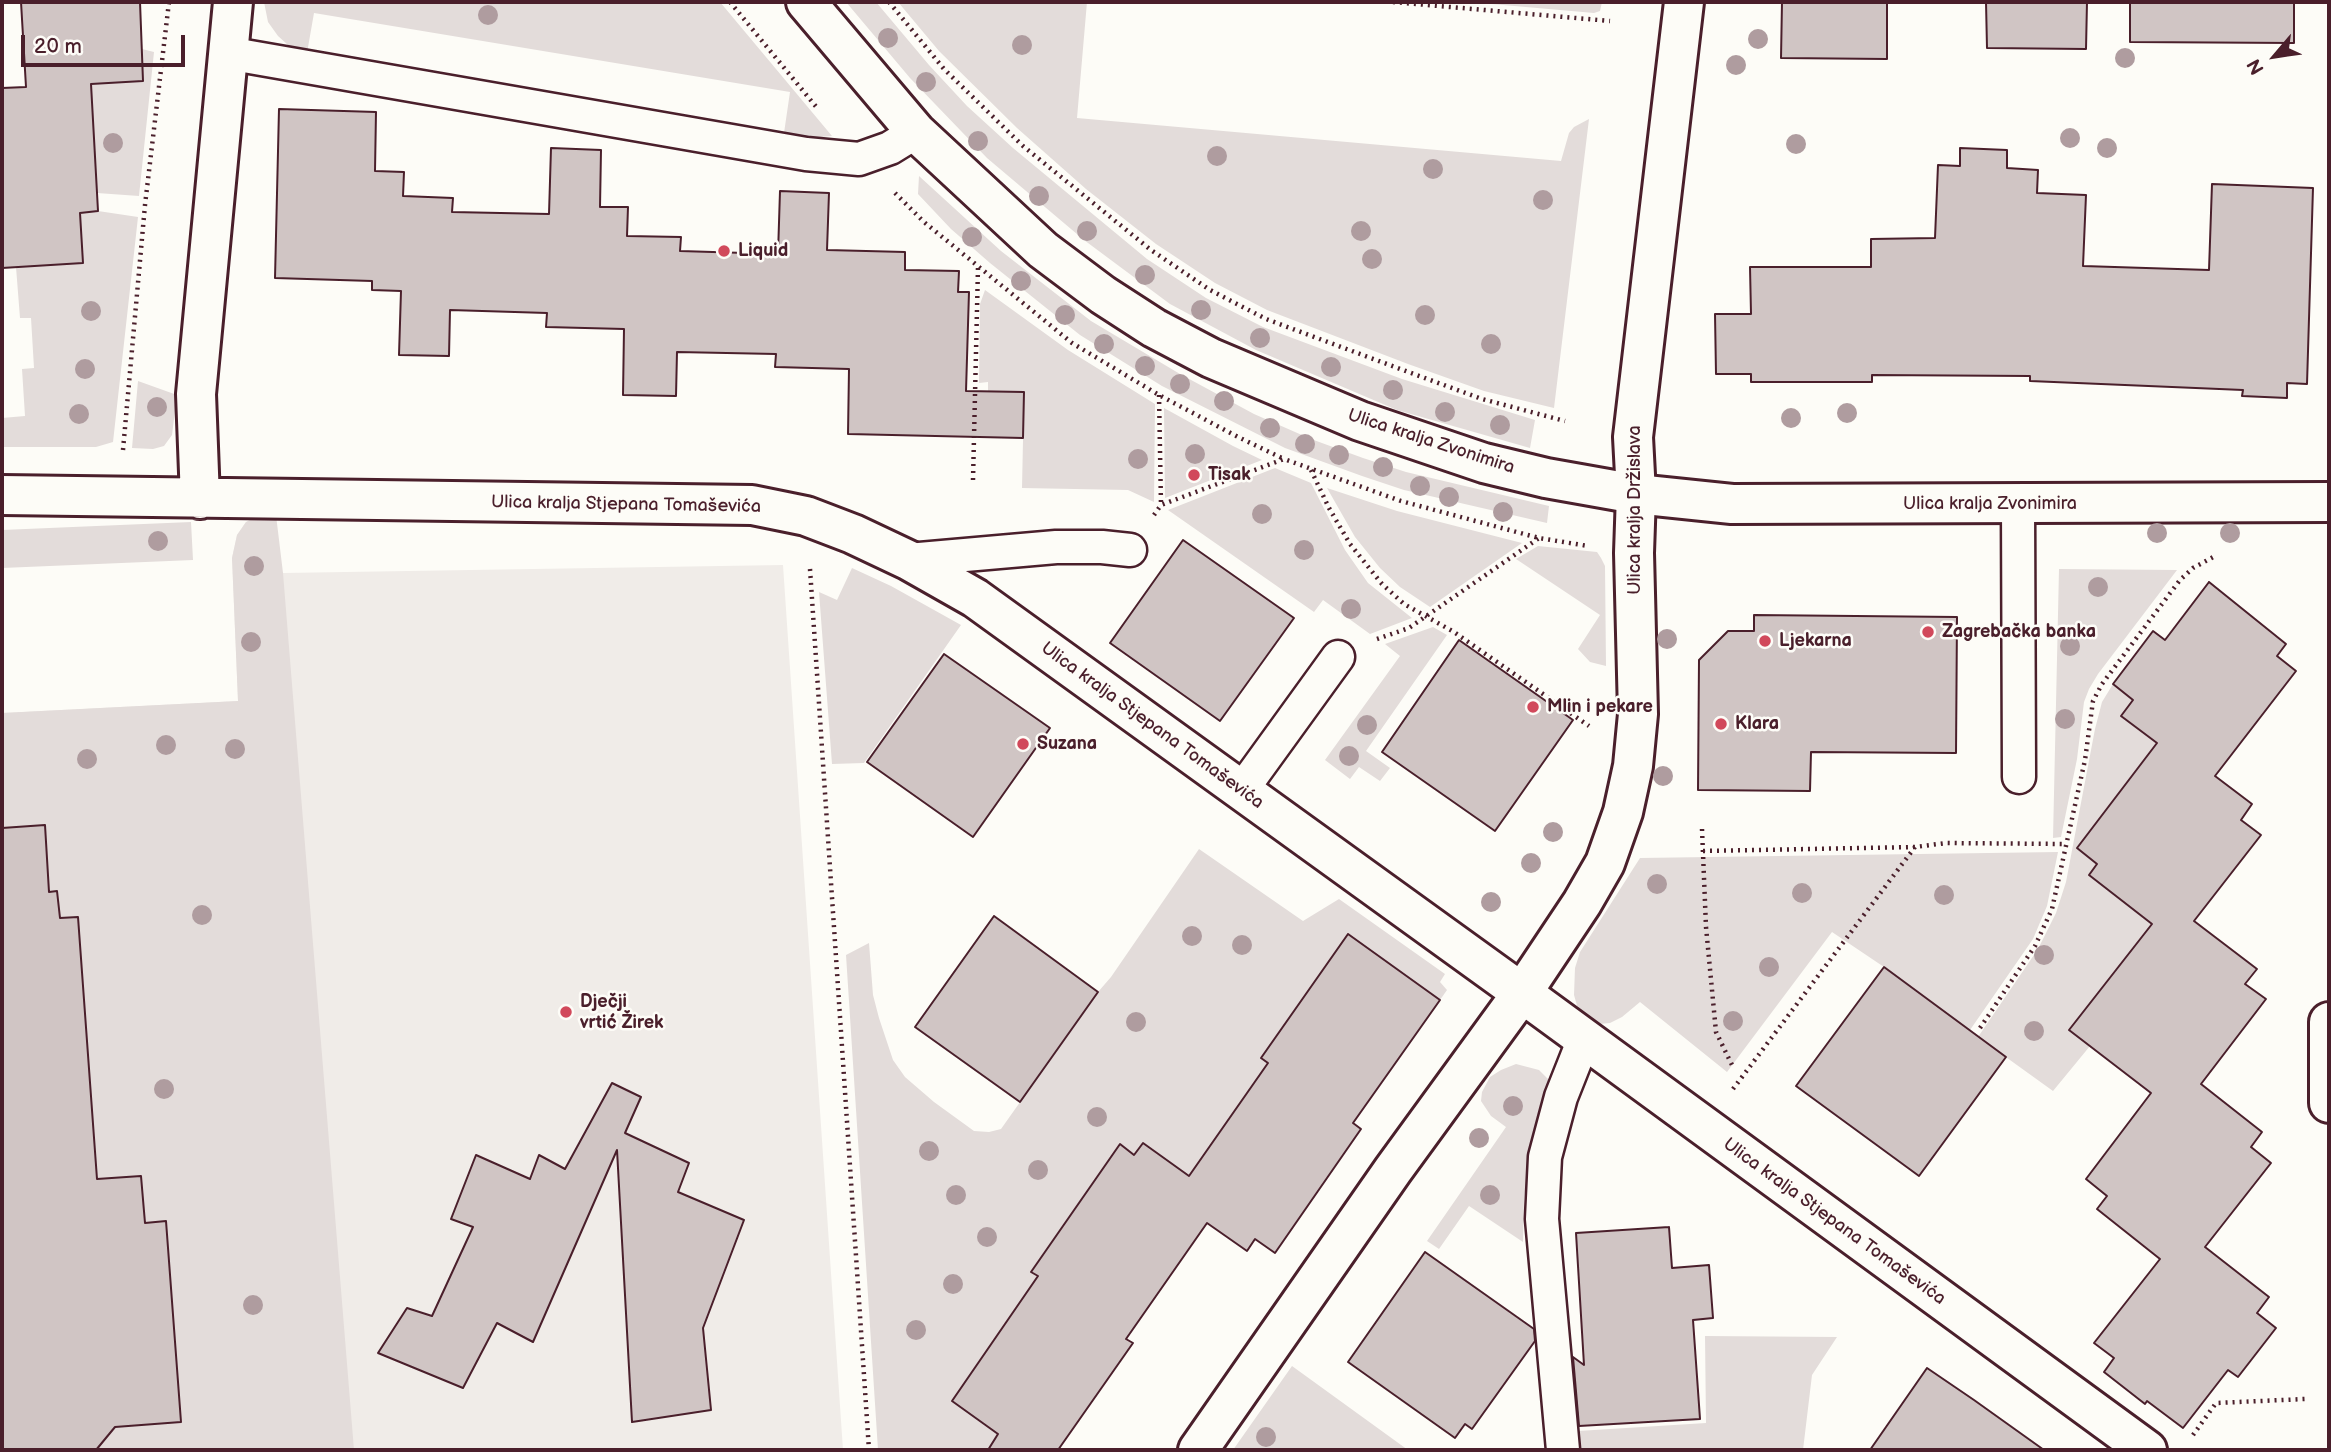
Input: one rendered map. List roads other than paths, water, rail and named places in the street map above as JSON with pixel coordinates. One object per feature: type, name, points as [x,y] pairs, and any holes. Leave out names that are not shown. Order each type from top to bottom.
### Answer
[{"type":"street","points":[[200,499],[196,394],[233,2]]},
{"type":"street","name":"Ulica kralja Zvonimira","points":[[806,2],[916,132],[1043,250],[1103,295],[1154,328],[1211,358],[1360,421],[1484,463],[1546,478],[1636,494],[1732,504],[2329,502]]},
{"type":"street","name":"Ulica kralja Držislava","points":[[1522,993],[1605,863],[1623,812],[1633,766],[1638,714],[1633,437],[1684,2]]},
{"type":"street","name":"Ulica kralja Stjepana Tomaševića","points":[[2,495],[752,505],[806,516],[908,560],[975,598],[1522,993],[2136,1447]]},
{"type":"street","points":[[1198,1450],[1393,1170],[1522,993]]},
{"type":"street","points":[[2329,1022],[2329,1103]]},
{"type":"lane","points":[[227,53],[806,154],[859,159],[890,148],[916,132]]},
{"type":"lane","points":[[2018,504],[2019,777]]},
{"type":"lane","points":[[908,560],[1056,547],[1130,550]]},
{"type":"lane","points":[[1241,791],[1338,657]]},
{"type":"lane","points":[[1563,1450],[1542,1219],[1545,1157],[1561,1097],[1584,1039]]},
{"type":"place","name":"Liquid","points":[[724,251]]},
{"type":"place","name":"Tisak","points":[[1194,475]]},
{"type":"place","name":"Zagrebačka banka","points":[[1928,632]]},
{"type":"place","name":"Ljekarna","points":[[1765,641]]},
{"type":"place","name":"Mlin i pekare","points":[[1533,707]]},
{"type":"place","name":"Klara","points":[[1721,724]]},
{"type":"place","name":"Suzana","points":[[1023,744]]},
{"type":"place","name":"Dječji vrtić Žirek","points":[[566,1012]]}]
